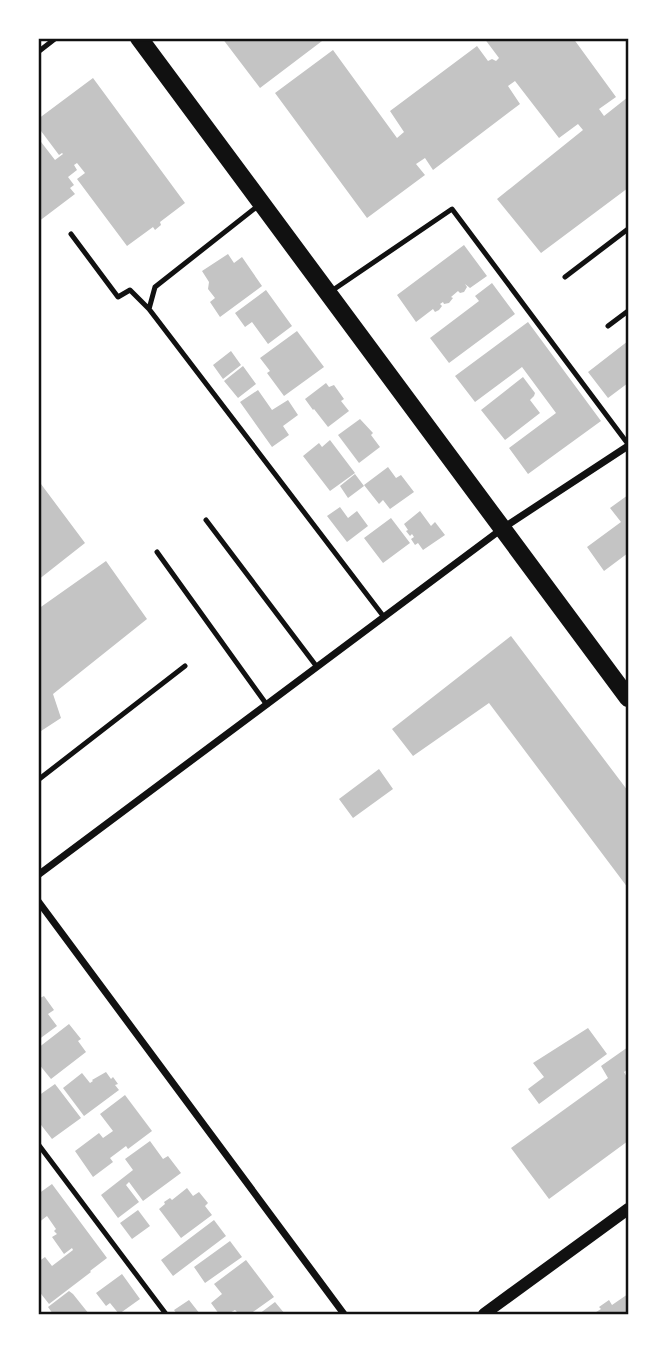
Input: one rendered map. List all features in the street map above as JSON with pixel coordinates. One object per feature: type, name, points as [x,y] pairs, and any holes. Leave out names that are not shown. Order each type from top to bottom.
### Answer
[{"type":"main road","points":[[146,41],[261,204],[628,698]]},
{"type":"street","points":[[38,875],[503,528],[628,445]]},
{"type":"street","points":[[38,901],[344,1314]]},
{"type":"street","points":[[485,1314],[628,1209]]},
{"type":"lane","points":[[38,52],[56,38]]},
{"type":"lane","points":[[149,309],[155,287],[261,204]]},
{"type":"lane","points":[[328,293],[452,209],[628,445]]},
{"type":"lane","points":[[565,277],[628,229]]},
{"type":"lane","points":[[71,234],[118,297],[130,290],[149,309],[384,617]]},
{"type":"lane","points":[[608,326],[628,311]]},
{"type":"lane","points":[[206,520],[317,667]]},
{"type":"lane","points":[[157,552],[267,705]]},
{"type":"lane","points":[[38,780],[185,666]]},
{"type":"lane","points":[[38,1144],[166,1314]]},
{"type":"building","points":[[222,38],[326,38],[260,88]]},
{"type":"building","points":[[484,38],[573,38],[616,97],[599,109],[604,116],[628,97],[628,188],[541,253],[497,199],[583,130],[578,124],[559,138],[515,81],[508,86],[520,104],[433,170],[425,158],[416,164],[425,175],[367,218],[275,93],[333,50],[397,138],[404,132],[390,111],[477,46],[488,61],[496,61],[499,58]]},
{"type":"building","points":[[93,78],[185,203],[160,222],[161,225],[155,230],[153,227],[127,246],[77,179],[85,173],[77,163],[74,165],[77,170],[68,177],[74,185],[70,188],[75,194],[38,222],[38,138],[55,160],[63,154],[59,155],[38,127],[38,119]]},
{"type":"building","points":[[464,245],[487,276],[470,288],[465,284],[467,287],[464,292],[458,291],[449,303],[443,302],[439,310],[435,312],[433,309],[416,322],[397,295]]},
{"type":"building","points":[[228,254],[234,263],[242,257],[262,286],[220,317],[210,302],[215,298],[208,289],[209,282],[202,271]]},
{"type":"building","points":[[492,283],[515,314],[449,363],[430,338],[479,301],[475,296]]},
{"type":"building","points":[[266,290],[292,326],[268,344],[252,322],[245,327],[235,313]]},
{"type":"building","points":[[528,322],[601,421],[528,474],[509,448],[556,413],[522,367],[475,402],[455,376]]},
{"type":"building","points":[[297,331],[324,367],[284,396],[260,358]]},
{"type":"building","points":[[628,341],[628,383],[608,398],[588,372]]},
{"type":"building","points":[[231,351],[241,365],[223,379],[213,365]]},
{"type":"building","points":[[243,366],[256,384],[238,398],[224,381]]},
{"type":"building","points":[[523,377],[535,393],[530,400],[540,413],[505,440],[481,410]]},
{"type":"building","points":[[326,383],[329,387],[334,385],[349,411],[328,427],[305,399]]},
{"type":"building","points":[[258,390],[272,410],[288,400],[298,415],[283,426],[289,435],[272,447],[240,402]]},
{"type":"building","points":[[360,419],[373,433],[371,435],[380,447],[359,463],[338,435]]},
{"type":"building","points":[[330,440],[355,473],[330,491],[303,456],[319,443],[322,447]]},
{"type":"building","points":[[388,467],[396,478],[401,475],[414,492],[390,509],[383,500],[379,504],[364,485]]},
{"type":"building","points":[[355,474],[364,486],[348,498],[340,486]]},
{"type":"building","points":[[38,480],[85,543],[38,580]]},
{"type":"building","points":[[628,495],[628,553],[604,571],[587,547],[621,522],[610,508]]},
{"type":"building","points":[[340,507],[348,518],[357,511],[368,526],[347,542],[327,516]]},
{"type":"building","points":[[420,511],[431,526],[435,522],[445,535],[423,550],[418,543],[415,545],[411,539],[414,537],[406,531],[408,530],[404,524]]},
{"type":"building","points":[[391,518],[410,543],[383,563],[364,538]]},
{"type":"building","points":[[106,561],[147,619],[53,694],[61,718],[38,733],[38,609]]},
{"type":"building","points":[[511,636],[628,791],[628,888],[489,703],[413,756],[392,729]]},
{"type":"building","points":[[379,769],[393,789],[353,818],[339,799]]},
{"type":"building","points":[[44,996],[54,1010],[48,1014],[57,1026],[38,1040],[38,999]]},
{"type":"building","points":[[69,1024],[81,1039],[78,1041],[86,1052],[51,1079],[38,1063],[38,1048]]},
{"type":"building","points":[[588,1028],[607,1054],[539,1104],[528,1089],[544,1077],[533,1063]]},
{"type":"building","points":[[628,1047],[628,1069],[624,1072],[628,1079],[628,1141],[549,1199],[511,1148],[608,1078],[601,1066]]},
{"type":"building","points":[[106,1072],[111,1079],[113,1077],[119,1090],[84,1116],[63,1088],[82,1073],[90,1083]]},
{"type":"building","points":[[55,1084],[81,1118],[52,1139],[38,1121],[38,1096]]},
{"type":"building","points":[[125,1095],[152,1131],[128,1149],[126,1146],[110,1158],[113,1162],[93,1177],[75,1151],[99,1133],[103,1138],[113,1131],[100,1114]]},
{"type":"building","points":[[150,1141],[163,1159],[168,1156],[181,1173],[143,1201],[129,1182],[126,1185],[139,1202],[118,1218],[101,1195],[133,1170],[125,1159]]},
{"type":"building","points":[[52,1184],[107,1258],[49,1304],[38,1290],[38,1262],[45,1257],[52,1266],[73,1250],[72,1248],[64,1254],[52,1237],[57,1234],[54,1231],[56,1229],[47,1216],[38,1223],[38,1194]]},
{"type":"building","points":[[187,1188],[193,1196],[199,1192],[208,1203],[205,1206],[212,1215],[181,1238],[159,1209],[164,1202],[170,1198],[172,1200]]},
{"type":"building","points":[[138,1210],[150,1226],[132,1239],[120,1223]]},
{"type":"building","points":[[214,1220],[226,1236],[173,1276],[161,1260]]},
{"type":"building","points":[[230,1241],[242,1257],[205,1283],[194,1267]]},
{"type":"building","points":[[246,1260],[274,1297],[250,1314],[239,1314],[235,1310],[228,1314],[219,1314],[211,1303],[222,1294],[214,1284]]},
{"type":"building","points":[[122,1274],[140,1299],[119,1314],[110,1303],[106,1306],[96,1293]]},
{"type":"building","points":[[69,1291],[89,1314],[53,1314],[48,1307]]},
{"type":"building","points":[[628,1294],[628,1314],[593,1314],[609,1300],[612,1305]]},
{"type":"building","points":[[189,1300],[200,1314],[177,1314],[174,1310]]},
{"type":"building","points":[[275,1302],[285,1314],[259,1314]]}]
